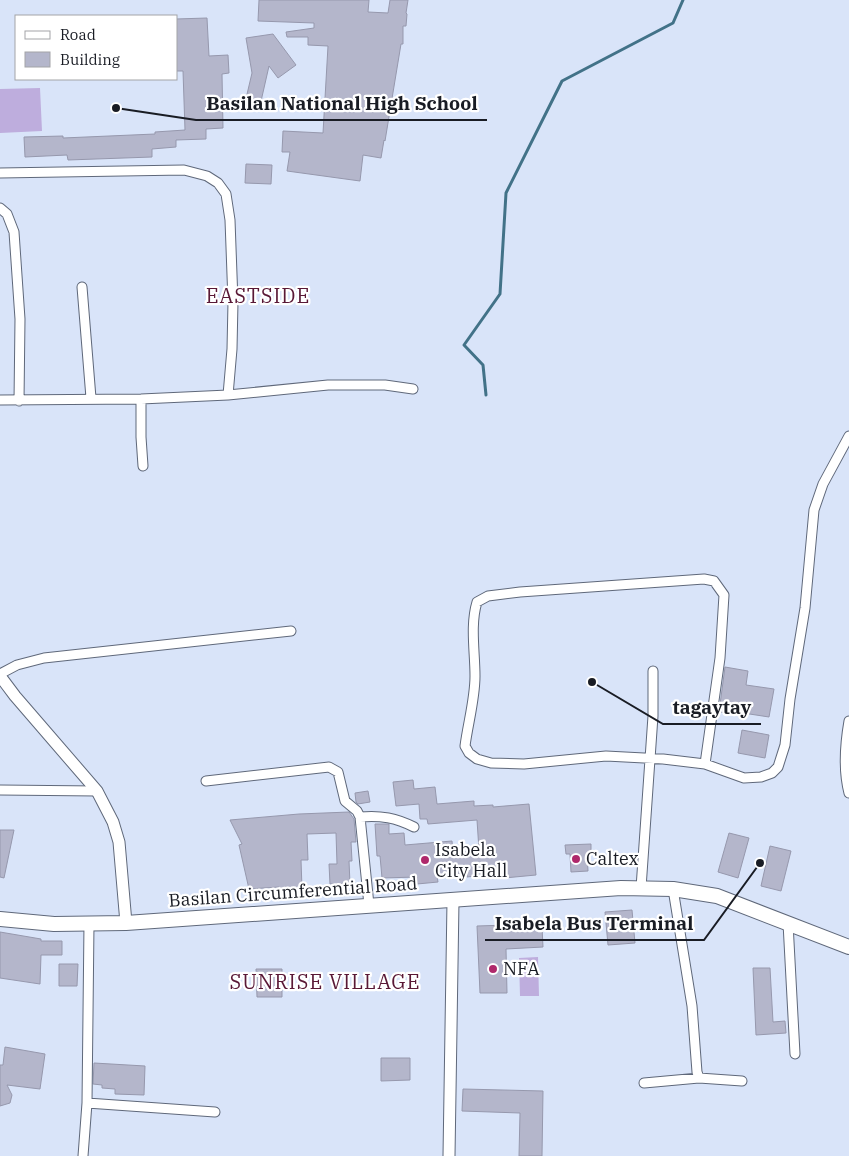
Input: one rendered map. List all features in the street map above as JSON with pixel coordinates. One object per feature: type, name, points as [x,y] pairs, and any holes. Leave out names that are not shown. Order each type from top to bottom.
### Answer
[{"type":"main road","name":"Basilan Circumferential Road","points":[[0,919],[16,922],[126,923],[621,888],[672,889],[717,896],[849,947]]},
{"type":"street","points":[[0,173],[184,170],[207,176],[218,184],[226,194],[230,220],[234,302],[228,395]]},
{"type":"street","points":[[0,208],[7,214],[14,232],[20,320],[19,401]]},
{"type":"street","points":[[82,286],[91,398]]},
{"type":"street","points":[[0,400],[141,399],[228,395],[328,385],[385,385],[413,389]]},
{"type":"street","points":[[141,399],[143,466]]},
{"type":"street","points":[[705,764],[720,658],[724,594],[714,582],[704,579],[520,592],[488,596],[477,602],[474,628],[475,679],[465,746],[469,753],[477,759],[491,763],[524,764],[606,756],[705,764],[744,778],[761,777],[772,773],[778,766],[785,745],[790,699],[805,608],[814,510],[823,484],[849,436]]},
{"type":"street","points":[[126,923],[119,842],[113,822],[97,791],[15,696],[0,675],[17,664],[44,658],[291,632]]},
{"type":"street","points":[[641,888],[653,716],[653,671]]},
{"type":"street","points":[[849,721],[846,734],[845,766],[849,792]]},
{"type":"street","points":[[206,781],[329,767],[338,772],[345,801],[360,816],[369,905]]},
{"type":"street","points":[[0,790],[97,791]]},
{"type":"street","points":[[360,816],[376,815],[390,817],[414,827]]},
{"type":"street","points":[[672,889],[692,1006],[699,1078]]},
{"type":"street","points":[[449,1156],[452,901]]},
{"type":"street","points":[[788,923],[795,1054]]},
{"type":"street","points":[[83,1156],[87,1104],[89,924]]},
{"type":"street","points":[[644,1083],[699,1078],[742,1081]]},
{"type":"street","points":[[87,1104],[214,1112]]},
{"type":"shaded area","points":[[40,88],[42,131],[0,133],[0,89]]},
{"type":"shaded area","points":[[538,957],[539,996],[520,996],[519,958]]},
{"type":"building","points":[[259,0],[369,0],[368,12],[388,13],[390,0],[408,0],[406,26],[403,26],[403,44],[401,44],[381,158],[363,155],[360,181],[287,171],[290,152],[282,152],[283,131],[323,133],[328,46],[308,45],[308,37],[287,37],[286,32],[314,28],[314,23],[258,21]]},
{"type":"building","points":[[207,18],[209,56],[228,55],[229,73],[222,74],[223,128],[206,129],[206,139],[176,140],[176,147],[152,149],[152,157],[68,160],[67,155],[25,157],[24,137],[63,136],[63,138],[155,134],[155,132],[185,130],[183,71],[178,71],[178,19]]},
{"type":"building","points":[[273,34],[296,65],[278,78],[269,66],[259,110],[244,107],[252,73],[246,38]]},
{"type":"building","points":[[246,164],[272,165],[271,184],[245,183]]},
{"type":"building","points":[[725,667],[748,671],[746,685],[774,689],[769,717],[719,712]]},
{"type":"building","points":[[742,730],[769,735],[765,758],[738,753]]},
{"type":"building","points":[[413,780],[414,789],[435,787],[437,804],[474,801],[474,806],[493,805],[493,807],[529,804],[536,875],[504,878],[503,873],[467,877],[467,873],[437,876],[438,882],[417,884],[417,877],[382,878],[380,856],[377,856],[375,824],[389,824],[389,834],[404,833],[405,845],[452,841],[453,853],[479,850],[477,820],[428,824],[427,819],[420,819],[419,804],[396,806],[393,782]]},
{"type":"building","points":[[368,791],[370,802],[358,804],[355,793]]},
{"type":"building","points":[[349,812],[354,819],[356,842],[351,842],[352,861],[349,861],[350,884],[330,884],[329,864],[337,864],[336,833],[307,834],[308,860],[301,860],[302,889],[280,890],[279,887],[249,889],[239,845],[242,844],[230,820]]},
{"type":"building","points":[[0,830],[14,830],[4,878],[0,877]]},
{"type":"building","points":[[729,833],[749,838],[738,878],[718,872]]},
{"type":"building","points":[[591,844],[591,853],[587,853],[588,871],[571,872],[570,854],[566,854],[565,845]]},
{"type":"building","points":[[770,846],[791,851],[781,891],[761,886]]},
{"type":"building","points":[[632,910],[635,943],[608,945],[605,912]]},
{"type":"building","points":[[508,925],[508,929],[542,927],[543,947],[506,949],[507,993],[480,993],[477,926]]},
{"type":"building","points":[[0,932],[41,939],[41,941],[62,941],[62,955],[41,955],[40,984],[0,978]]},
{"type":"building","points":[[59,964],[78,964],[77,986],[59,986]]},
{"type":"building","points":[[753,968],[770,968],[773,1022],[785,1021],[786,1033],[756,1035]]},
{"type":"building","points":[[256,969],[282,969],[282,997],[257,997]]},
{"type":"building","points":[[5,1047],[45,1054],[40,1089],[7,1085],[12,1095],[10,1103],[0,1106],[0,1065],[3,1065]]},
{"type":"building","points":[[381,1058],[410,1058],[410,1080],[381,1081]]},
{"type":"building","points":[[94,1063],[145,1066],[144,1095],[115,1094],[115,1089],[102,1088],[102,1085],[93,1084]]},
{"type":"building","points":[[463,1089],[543,1091],[542,1156],[519,1156],[520,1113],[462,1111]]},
{"type":"waterway","points":[[486,395],[483,365],[464,345],[500,294],[506,193],[562,81],[673,23],[683,0]]},
{"type":"place","name":"Basilan National High School","points":[[116,108]]},
{"type":"place","name":"tagaytay","points":[[592,682]]},
{"type":"place","name":"Caltex","points":[[576,859]]},
{"type":"place","name":"Isabela City Hall","points":[[425,860]]},
{"type":"place","name":"Isabela Bus Terminal","points":[[760,863]]},
{"type":"place","name":"NFA","points":[[493,969]]},
{"type":"district","name":"EASTSIDE","points":[[258,296]]},
{"type":"district","name":"SUNRISE VILLAGE","points":[[325,982]]}]
